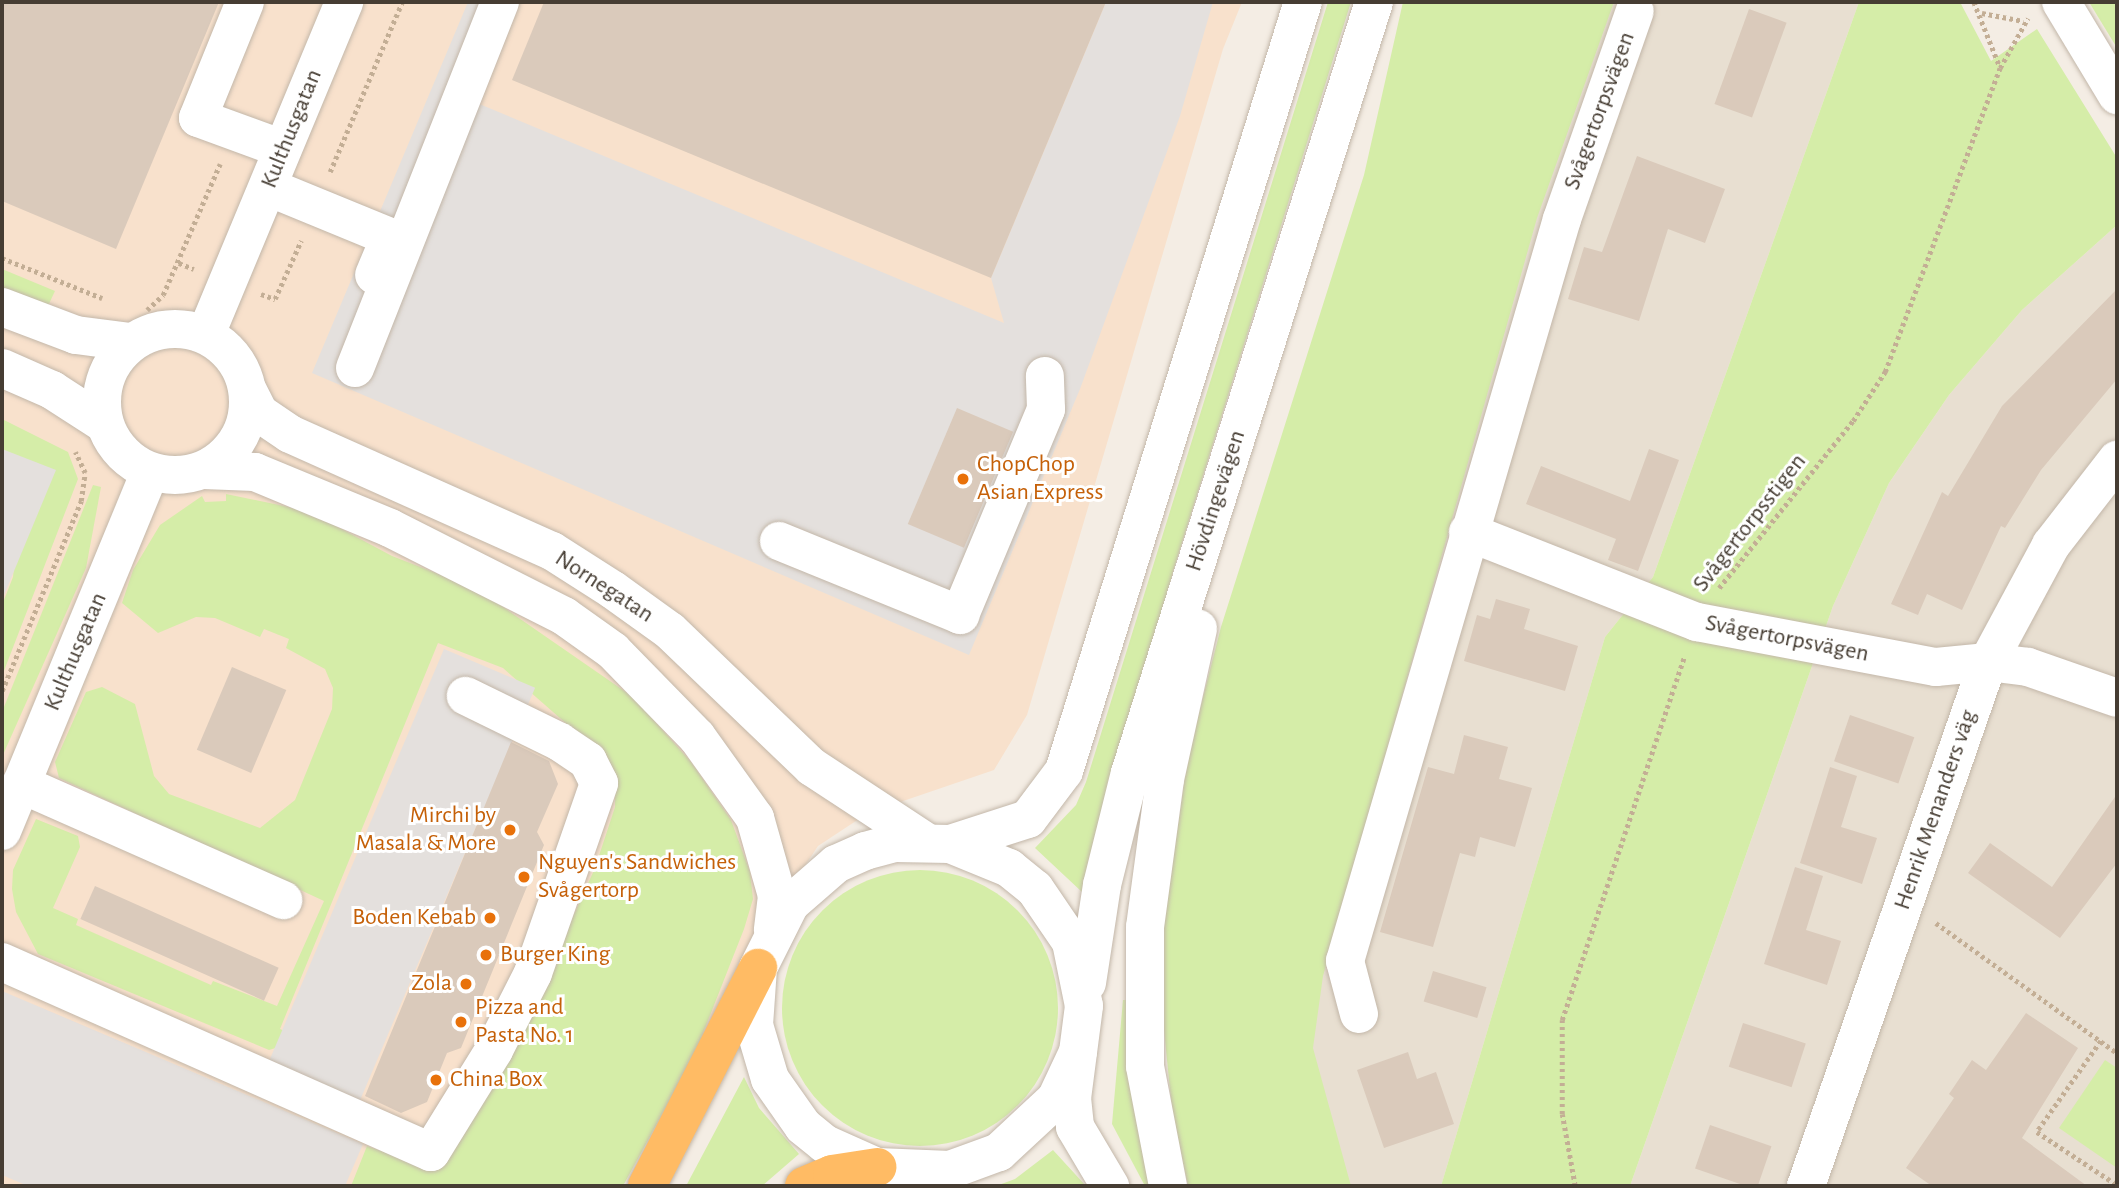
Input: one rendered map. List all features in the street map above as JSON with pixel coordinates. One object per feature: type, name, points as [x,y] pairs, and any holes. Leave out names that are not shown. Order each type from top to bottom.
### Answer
[{"type":"highway","points":[[648,1186],[758,968]]},
{"type":"highway","points":[[804,1186],[832,1174],[901,1175]]},
{"type":"street","points":[[245,2],[198,118],[234,128],[284,149]]},
{"type":"street","name":"Kulthusgatan","points":[[206,334],[344,2]]},
{"type":"street","points":[[268,187],[390,237],[346,364],[500,2]]},
{"type":"street","points":[[1078,1052],[1056,1099],[999,1152],[950,1170],[901,1175],[825,1144],[803,1126],[775,1088],[754,1025],[758,968],[773,930],[811,882],[836,864],[885,846],[938,843],[1028,819],[1064,771],[1303,2]]},
{"type":"street","name":"Hövdingevägen","points":[[1084,1006],[1102,885],[1130,773],[1374,2]]},
{"type":"street","points":[[2047,8],[2117,95]]},
{"type":"street","name":"Svågertorpsvägen","points":[[1359,1014],[1345,961],[1468,532],[1562,219],[1635,11]]},
{"type":"street","points":[[2,307],[76,335],[134,326],[206,334],[234,358],[248,391],[239,438],[204,470],[177,475],[150,472],[121,453],[103,423],[52,390],[2,368]]},
{"type":"street","points":[[103,423],[104,379],[134,326]]},
{"type":"street","points":[[779,541],[960,615],[1046,409],[1045,376]]},
{"type":"street","name":"Nornegatan","points":[[248,391],[259,413],[290,435],[552,551],[670,631],[812,767],[938,843],[1009,868],[1056,914],[1081,974],[1084,1006]]},
{"type":"street","points":[[1168,1186],[1145,1066],[1145,927],[1165,779],[1234,444]]},
{"type":"street","name":"Henrik Menanders väg","points":[[1806,1186],[1988,662],[2051,545],[2117,460]]},
{"type":"street","name":"Nornegatan","points":[[204,470],[255,472],[390,528],[564,616],[613,651],[697,737],[755,818],[775,883],[773,930]]},
{"type":"street","name":"Kulthusgatan","points":[[2,831],[150,472]]},
{"type":"street","name":"Svågertorpsvägen","points":[[1468,532],[1697,622],[1936,667],[1988,662],[2028,667],[2117,698]]},
{"type":"street","points":[[2,962],[431,1152],[494,1050],[533,973],[599,783],[588,761],[560,742],[466,696]]},
{"type":"street","points":[[21,784],[283,900]]},
{"type":"street","points":[[1084,1006],[1072,1098],[1075,1126],[1110,1186]]},
{"type":"path","points":[[1974,2],[1982,13],[2000,68]]},
{"type":"path","points":[[1982,13],[2023,21],[2047,8]]},
{"type":"path","name":"Svågertorpsstigen","points":[[1575,1186],[1562,1114],[1562,1020],[1697,622],[1885,372],[2000,68],[2023,21]]},
{"type":"path","points":[[134,326],[163,296],[234,128]]},
{"type":"path","points":[[2,258],[115,303]]},
{"type":"path","points":[[2,691],[81,501],[85,473],[74,450],[64,442]]},
{"type":"path","points":[[1904,900],[2117,1053]]},
{"type":"path","points":[[2101,1041],[2037,1132],[2117,1185]]},
{"type":"shaded area","points":[[2,2],[1242,2],[1223,49],[1027,715],[994,770],[868,813],[818,846],[748,952],[710,1028],[591,1186],[2,1186]]},
{"type":"shaded area","points":[[468,2],[518,2],[477,103],[1004,323],[991,278],[1106,2],[1213,2],[1180,116],[1080,389],[969,655],[312,373]]},
{"type":"shaded area","points":[[1607,2],[1859,2],[1653,577],[1605,637],[1441,1186],[1327,1186],[1295,1065],[1509,283]]},
{"type":"shaded area","points":[[2117,225],[2117,1186],[1630,1186],[1833,606],[1889,483],[1949,395],[2022,310]]},
{"type":"shaded area","points":[[2,449],[56,470],[2,600]]},
{"type":"shaded area","points":[[444,649],[535,688],[358,1105],[267,1066]]},
{"type":"shaded area","points":[[2,991],[363,1144],[345,1186],[28,1186],[2,1175]]},
{"type":"green space","points":[[1328,2],[1351,2],[1175,565],[1082,892],[1035,848],[1076,805],[1086,782]]},
{"type":"green space","points":[[1403,2],[1614,2],[1537,218],[1323,976],[1313,1048],[1351,1186],[1188,1186],[1172,1110],[1163,1020],[1164,921],[1188,756],[1221,627],[1364,175]]},
{"type":"green space","points":[[1859,2],[1960,2],[1991,61],[2037,29],[2117,158],[2117,225],[2022,310],[1949,395],[1889,483],[1833,606],[1630,1186],[1441,1186],[1605,637],[1653,577]]},
{"type":"green space","points":[[2089,2],[2117,2],[2117,48]]},
{"type":"green space","points":[[2,269],[55,291],[47,308],[2,290]]},
{"type":"green space","points":[[2,419],[68,452],[78,479],[2,676],[2,605],[13,577],[21,498],[2,464]]},
{"type":"green space","points":[[93,485],[101,487],[86,568],[2,757],[2,712]]},
{"type":"green space","points":[[226,494],[308,511],[392,556],[477,589],[633,697],[691,762],[731,820],[750,872],[753,899],[744,929],[694,1056],[623,1186],[351,1186],[367,1146],[418,1164],[518,1038],[595,868],[615,807],[615,780],[602,755],[503,668],[438,643],[280,1029],[305,1039],[269,1050],[38,954],[16,912],[12,889],[13,870],[36,819],[78,836],[80,847],[53,908],[78,919],[76,925],[211,985],[213,981],[277,1006],[324,901],[59,778],[55,762],[86,692],[102,687],[135,704],[154,776],[169,794],[260,828],[295,800],[332,709],[333,688],[325,669],[286,648],[289,639],[264,629],[260,637],[215,618],[196,617],[158,633],[122,603],[133,570],[160,525],[202,496],[205,502],[226,501]]},
{"type":"green space","points":[[920,870],[960,876],[985,886],[1007,901],[1027,921],[1042,943],[1052,968],[1058,1008],[1052,1048],[1042,1073],[1027,1095],[1007,1115],[985,1130],[960,1140],[920,1146],[880,1140],[855,1130],[833,1115],[813,1095],[798,1073],[788,1048],[782,1008],[788,968],[798,943],[813,921],[833,901],[855,886],[880,876]]},
{"type":"green space","points":[[1123,1000],[1132,1000],[1156,1186],[1145,1186],[1112,1124]]},
{"type":"green space","points":[[2105,1060],[2117,1068],[2117,1168],[2059,1128]]},
{"type":"green space","points":[[744,1077],[759,1108],[799,1154],[762,1186],[686,1186]]},
{"type":"green space","points":[[1053,1150],[1086,1186],[996,1186],[1015,1179]]},
{"type":"building","points":[[2,2],[219,2],[116,249],[2,201]]},
{"type":"building","points":[[544,2],[1106,2],[991,278],[512,80]]},
{"type":"building","points":[[1749,9],[1787,23],[1752,118],[1714,104]]},
{"type":"building","points":[[1637,156],[1725,189],[1705,243],[1668,229],[1639,321],[1568,299],[1584,247],[1602,252]]},
{"type":"building","points":[[2117,289],[2117,379],[2041,470],[2005,528],[2001,526],[1962,610],[1927,594],[1918,615],[1891,604],[1942,492],[1948,496],[2002,406]]},
{"type":"building","name":"ChopChop Asian Express","points":[[957,408],[1013,432],[964,548],[908,524]]},
{"type":"building","points":[[1649,449],[1679,460],[1638,571],[1608,560],[1616,539],[1526,504],[1541,466],[1630,501]]},
{"type":"building","points":[[1496,599],[1530,609],[1524,629],[1578,646],[1565,691],[1464,661],[1477,615],[1490,619]]},
{"type":"building","points":[[232,667],[286,690],[251,773],[197,750]]},
{"type":"building","points":[[1850,715],[1914,737],[1898,783],[1834,761]]},
{"type":"building","points":[[1464,735],[1508,747],[1499,779],[1532,788],[1515,847],[1480,837],[1475,857],[1460,853],[1433,947],[1380,932],[1428,767],[1454,774]]},
{"type":"building","points":[[511,742],[549,761],[558,784],[537,832],[544,845],[461,1048],[447,1053],[427,1102],[401,1113],[365,1096]]},
{"type":"building","points":[[1830,767],[1857,776],[1841,827],[1877,838],[1862,884],[1800,863]]},
{"type":"building","points":[[2117,794],[2117,863],[2060,938],[1968,873],[1990,843],[2052,887]]},
{"type":"building","points":[[1795,867],[1823,876],[1806,930],[1841,941],[1827,985],[1764,964]]},
{"type":"building","points":[[95,886],[279,968],[264,1001],[80,919]]},
{"type":"building","points":[[1433,971],[1487,987],[1477,1018],[1424,1002]]},
{"type":"building","points":[[2026,1013],[2078,1048],[2022,1138],[2087,1186],[1932,1186],[1906,1168],[1954,1098],[1949,1094],[1972,1060],[1986,1070]]},
{"type":"building","points":[[1743,1023],[1806,1043],[1792,1087],[1729,1067]]},
{"type":"building","points":[[1408,1052],[1417,1079],[1436,1072],[1454,1124],[1384,1148],[1357,1070]]},
{"type":"building","points":[[1710,1125],[1771,1146],[1758,1186],[1746,1186],[1695,1168]]},
{"type":"place","name":"ChopChop Asian Express","points":[[963,479]]},
{"type":"place","name":"Mirchi by Masala & More","points":[[510,830]]},
{"type":"place","name":"Nguyen's Sandwiches Svågertorp","points":[[524,877]]},
{"type":"place","name":"Boden Kebab","points":[[490,918]]},
{"type":"place","name":"Burger King","points":[[486,955]]},
{"type":"place","name":"Zola","points":[[466,984]]},
{"type":"place","name":"Pizza and Pasta No. 1","points":[[461,1022]]},
{"type":"place","name":"China Box","points":[[436,1080]]}]
